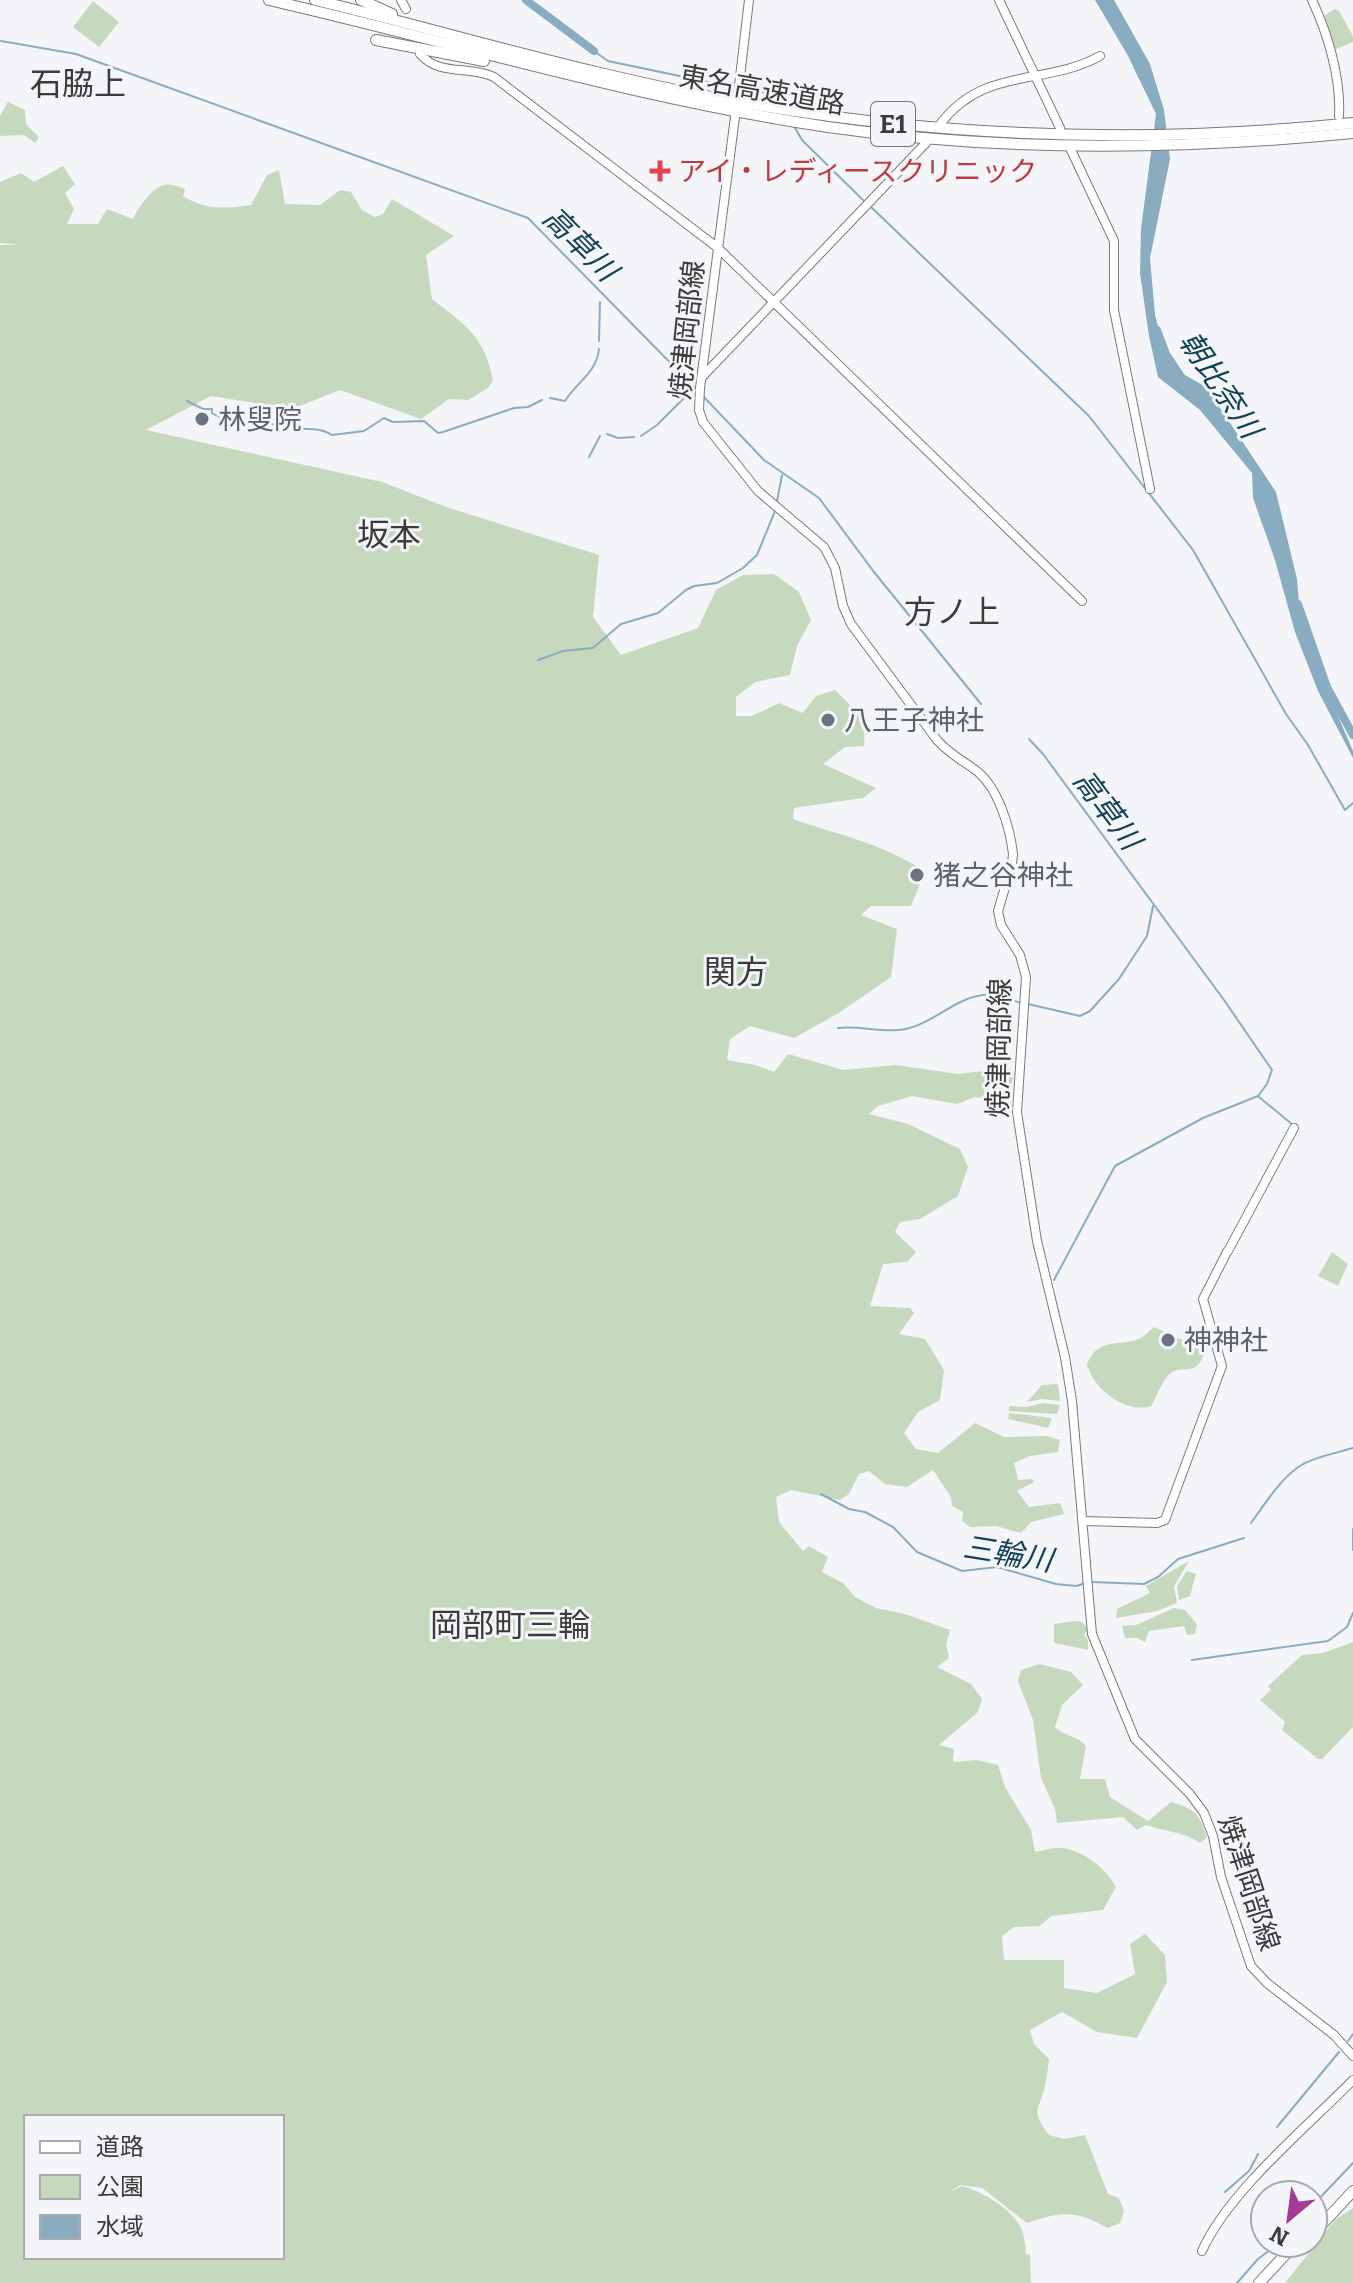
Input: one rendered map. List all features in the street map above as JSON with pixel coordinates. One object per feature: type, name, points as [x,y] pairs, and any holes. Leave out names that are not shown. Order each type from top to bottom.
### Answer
[{"type":"highway","name":"東名高速道路","points":[[269,0],[584,80],[742,112],[868,132],[1001,143],[1353,133]]},
{"type":"highway","name":"東名高速道路","points":[[315,0],[591,71],[810,114],[967,131],[1130,141]]},
{"type":"highway","points":[[361,0],[440,32]]},
{"type":"highway","points":[[376,40],[584,80]]},
{"type":"highway","name":"東名高速道路","points":[[1188,140],[1353,123]]},
{"type":"highway","points":[[1329,2208],[1353,2182]]},
{"type":"highway","points":[[1329,2217],[1353,2191]]},
{"type":"highway","points":[[1259,2283],[1281,2259]]},
{"type":"highway","points":[[1268,2283],[1290,2259]]},
{"type":"street","points":[[401,0],[406,9]]},
{"type":"street","points":[[738,94],[749,0]]},
{"type":"street","points":[[999,0],[1060,128]]},
{"type":"street","points":[[1312,0],[1330,51],[1339,116]]},
{"type":"street","points":[[420,54],[427,62],[443,69],[474,71],[494,77],[718,248],[1082,601]]},
{"type":"street","points":[[941,123],[977,91],[1082,64],[1100,56]]},
{"type":"street","name":"焼津岡部線","points":[[735,117],[699,410],[703,422],[749,481],[824,547],[835,568],[843,606],[851,624],[944,748],[981,775],[991,787],[1012,844],[1012,864],[998,911],[1001,925],[1020,955],[1026,977],[1017,1112],[1037,1241],[1067,1370],[1084,1521],[1092,1634],[1135,1739],[1190,1794],[1204,1813],[1246,1957],[1253,1969],[1334,2035],[1353,2056]]},
{"type":"street","points":[[701,377],[926,143]]},
{"type":"street","points":[[1071,150],[1114,241],[1114,310],[1150,489]]},
{"type":"street","points":[[1084,1521],[1157,1523],[1165,1520],[1222,1366],[1203,1299],[1294,1128]]},
{"type":"street","points":[[1202,2251],[1224,2215],[1249,2185],[1353,2080]]},
{"type":"green space","points":[[93,1],[119,22],[99,47],[73,27]]},
{"type":"green space","points":[[1335,9],[1353,36],[1353,42],[1334,50],[1325,15]]},
{"type":"green space","points":[[8,102],[25,110],[26,124],[39,137],[35,143],[24,135],[0,136],[0,116]]},
{"type":"green space","points":[[63,166],[75,184],[65,193],[74,209],[67,224],[98,224],[107,209],[133,219],[150,194],[167,185],[185,189],[183,196],[208,206],[251,205],[267,175],[279,170],[285,204],[320,205],[340,190],[351,192],[362,210],[375,217],[383,214],[392,199],[454,236],[426,255],[432,299],[472,332],[478,341],[493,380],[488,388],[468,400],[449,399],[421,419],[340,390],[292,409],[211,396],[146,430],[382,482],[449,508],[599,555],[593,617],[621,655],[698,628],[716,590],[743,575],[774,574],[799,592],[811,620],[797,646],[790,675],[755,682],[736,697],[736,716],[752,716],[779,703],[803,713],[816,696],[835,690],[861,721],[864,746],[845,747],[823,764],[876,788],[863,798],[794,808],[793,819],[876,846],[925,871],[911,906],[871,906],[861,915],[897,929],[891,977],[839,1013],[794,1038],[750,1026],[730,1039],[727,1060],[774,1072],[788,1054],[843,1070],[896,1065],[958,1074],[1010,1068],[1013,1076],[1009,1103],[975,1097],[957,1104],[912,1096],[878,1106],[869,1114],[908,1124],[960,1149],[968,1167],[958,1196],[920,1219],[900,1222],[895,1232],[916,1252],[907,1262],[883,1264],[870,1306],[910,1308],[914,1313],[899,1334],[925,1339],[944,1370],[940,1400],[918,1412],[904,1433],[916,1449],[938,1453],[975,1423],[1004,1437],[1047,1436],[1060,1440],[1058,1452],[1030,1456],[1014,1463],[1018,1480],[1032,1479],[1034,1482],[1017,1491],[1029,1507],[1060,1503],[1064,1514],[1031,1522],[1021,1533],[996,1526],[970,1527],[962,1521],[963,1512],[952,1506],[951,1497],[933,1470],[907,1487],[885,1484],[869,1471],[859,1474],[849,1494],[840,1500],[791,1490],[776,1497],[779,1522],[803,1551],[809,1546],[828,1557],[822,1572],[843,1583],[855,1597],[876,1608],[905,1614],[950,1630],[946,1645],[949,1658],[937,1667],[971,1684],[982,1699],[978,1712],[939,1745],[954,1749],[953,1762],[977,1760],[998,1765],[1005,1787],[1031,1830],[1035,1852],[1058,1848],[1077,1852],[1100,1867],[1116,1887],[1103,1910],[1051,1916],[1040,1926],[1014,1927],[1002,1936],[1004,1960],[1064,1960],[1064,1988],[1097,1993],[1135,1974],[1130,1944],[1145,1934],[1165,1955],[1167,1982],[1137,2038],[1097,2032],[1062,2012],[1030,2030],[1034,2044],[1049,2059],[1038,2110],[1040,2120],[1049,2135],[1064,2139],[1085,2135],[1108,2194],[1119,2198],[1124,2211],[1120,2223],[1108,2228],[1068,2214],[1027,2223],[982,2188],[960,2185],[950,2192],[962,2186],[996,2202],[1011,2214],[1021,2228],[1026,2254],[1030,2255],[1031,2283],[0,2283],[0,245],[21,245],[0,243],[0,182],[21,173],[34,182]]},
{"type":"green space","points":[[1332,1252],[1348,1264],[1338,1286],[1318,1276]]},
{"type":"green space","points":[[1154,1327],[1205,1350],[1202,1360],[1193,1368],[1172,1372],[1151,1406],[1133,1407],[1115,1400],[1094,1380],[1088,1362],[1099,1348],[1139,1339]]},
{"type":"green space","points":[[1058,1384],[1060,1401],[1042,1399],[1027,1402],[1042,1385]]},
{"type":"green space","points":[[1043,1403],[1060,1405],[1057,1414],[1009,1411],[1009,1406],[1026,1407]]},
{"type":"green space","points":[[1009,1413],[1052,1418],[1048,1428],[1008,1419]]},
{"type":"green space","points":[[1189,1561],[1174,1586],[1177,1603],[1157,1611],[1116,1618],[1117,1609],[1150,1593],[1146,1586]]},
{"type":"green space","points":[[1187,1571],[1196,1574],[1190,1596],[1179,1600],[1177,1586]]},
{"type":"green space","points":[[1174,1608],[1185,1610],[1197,1624],[1195,1634],[1187,1635],[1184,1626],[1149,1631],[1145,1642],[1125,1638],[1122,1626],[1136,1625]]},
{"type":"green space","points":[[1082,1622],[1088,1629],[1084,1635],[1088,1640],[1088,1650],[1054,1643],[1054,1624]]},
{"type":"green space","points":[[1353,1642],[1353,1727],[1322,1759],[1318,1759],[1282,1730],[1285,1722],[1260,1700],[1271,1690],[1268,1686],[1302,1655],[1323,1653]]},
{"type":"green space","points":[[1039,1664],[1071,1672],[1083,1685],[1062,1705],[1055,1727],[1086,1746],[1080,1779],[1105,1779],[1110,1797],[1148,1821],[1171,1802],[1186,1807],[1198,1817],[1207,1837],[1200,1843],[1146,1825],[1137,1830],[1123,1817],[1057,1823],[1055,1809],[1041,1778],[1033,1720],[1018,1681],[1021,1670]]},
{"type":"green space","points":[[1353,2208],[1353,2283],[1285,2283],[1304,2259],[1329,2259],[1329,2228]]},
{"type":"water","points":[[1095,0],[1114,0],[1150,64],[1164,110],[1170,159],[1150,258],[1155,315],[1169,366],[1206,387],[1276,492],[1297,579],[1300,616],[1320,674],[1353,751],[1353,758],[1318,691],[1295,632],[1275,560],[1253,498],[1252,473],[1200,410],[1158,377],[1140,273],[1141,229],[1156,114],[1127,54]]},
{"type":"waterway","points":[[526,0],[594,51]]},
{"type":"waterway","name":"高草川","points":[[1,41],[76,54],[528,218],[698,391]]},
{"type":"waterway","points":[[594,51],[608,61],[737,88]]},
{"type":"waterway","points":[[744,89],[782,96],[787,105]]},
{"type":"waterway","points":[[794,126],[802,140],[866,203]]},
{"type":"waterway","points":[[871,207],[1089,416],[1193,550],[1286,714],[1308,745],[1345,810],[1353,803]]},
{"type":"waterway","points":[[599,341],[600,302]]},
{"type":"waterway","name":"朝比奈川","points":[[1157,330],[1166,354],[1182,378]]},
{"type":"waterway","points":[[550,398],[565,401],[590,371],[599,349]]},
{"type":"waterway","points":[[641,436],[657,425],[689,393]]},
{"type":"waterway","name":"高草川","points":[[702,395],[764,460],[819,498],[874,572],[981,704]]},
{"type":"waterway","points":[[187,401],[203,409],[212,409],[212,413],[222,417],[253,415],[283,428],[315,429],[332,435],[364,431],[384,418],[393,422],[424,421],[438,433],[514,408],[528,407],[542,400]]},
{"type":"waterway","points":[[607,434],[618,438],[634,437]]},
{"type":"waterway","points":[[589,457],[600,436]]},
{"type":"waterway","points":[[777,501],[782,475]]},
{"type":"waterway","points":[[538,660],[563,651],[593,648],[621,624],[658,613],[686,590],[717,583],[743,568],[757,555],[775,511]]},
{"type":"waterway","name":"朝比奈川","points":[[1298,604],[1327,687],[1353,735]]},
{"type":"waterway","points":[[1029,739],[1224,1000],[1272,1070],[1258,1096],[1203,1118],[1115,1166],[1054,1280]]},
{"type":"waterway","points":[[1028,1004],[1080,1016],[1090,1011],[1119,979],[1147,936],[1153,906]]},
{"type":"waterway","points":[[838,1028],[906,1029],[981,995],[1022,1003]]},
{"type":"waterway","points":[[1259,1097],[1293,1125]]},
{"type":"waterway","name":"三輪川","points":[[1251,1523],[1295,1469],[1315,1459],[1353,1448]]},
{"type":"waterway","name":"三輪川","points":[[821,1494],[893,1527],[917,1552],[962,1571],[997,1567],[1056,1584],[1076,1586],[1086,1583]]},
{"type":"waterway","points":[[1353,1529],[1353,1550]]},
{"type":"waterway","name":"三輪川","points":[[1092,1582],[1144,1584],[1158,1577],[1178,1559],[1244,1538]]},
{"type":"waterway","points":[[1192,1660],[1328,1641],[1347,1627],[1353,1613]]},
{"type":"waterway","points":[[1348,2041],[1353,2034]]},
{"type":"waterway","points":[[1277,2127],[1339,2052]]},
{"type":"waterway","points":[[1225,2192],[1249,2171],[1258,2154]]},
{"type":"waterway","points":[[1329,2188],[1353,2163]]},
{"type":"waterway","points":[[1237,2283],[1258,2259]]},
{"type":"place","name":"アイ・レディースクリニック","points":[[660,171]]},
{"type":"place","name":"林叟院","points":[[202,419]]},
{"type":"place","name":"八王子神社","points":[[828,720]]},
{"type":"place","name":"猪之谷神社","points":[[917,875]]},
{"type":"place","name":"神神社","points":[[1168,1340]]},
{"type":"district","name":"石脇上","points":[[78,84]]},
{"type":"district","name":"坂本","points":[[389,535]]},
{"type":"district","name":"方ノ上","points":[[952,612]]},
{"type":"district","name":"関方","points":[[736,972]]},
{"type":"district","name":"岡部町三輪","points":[[510,1625]]}]
